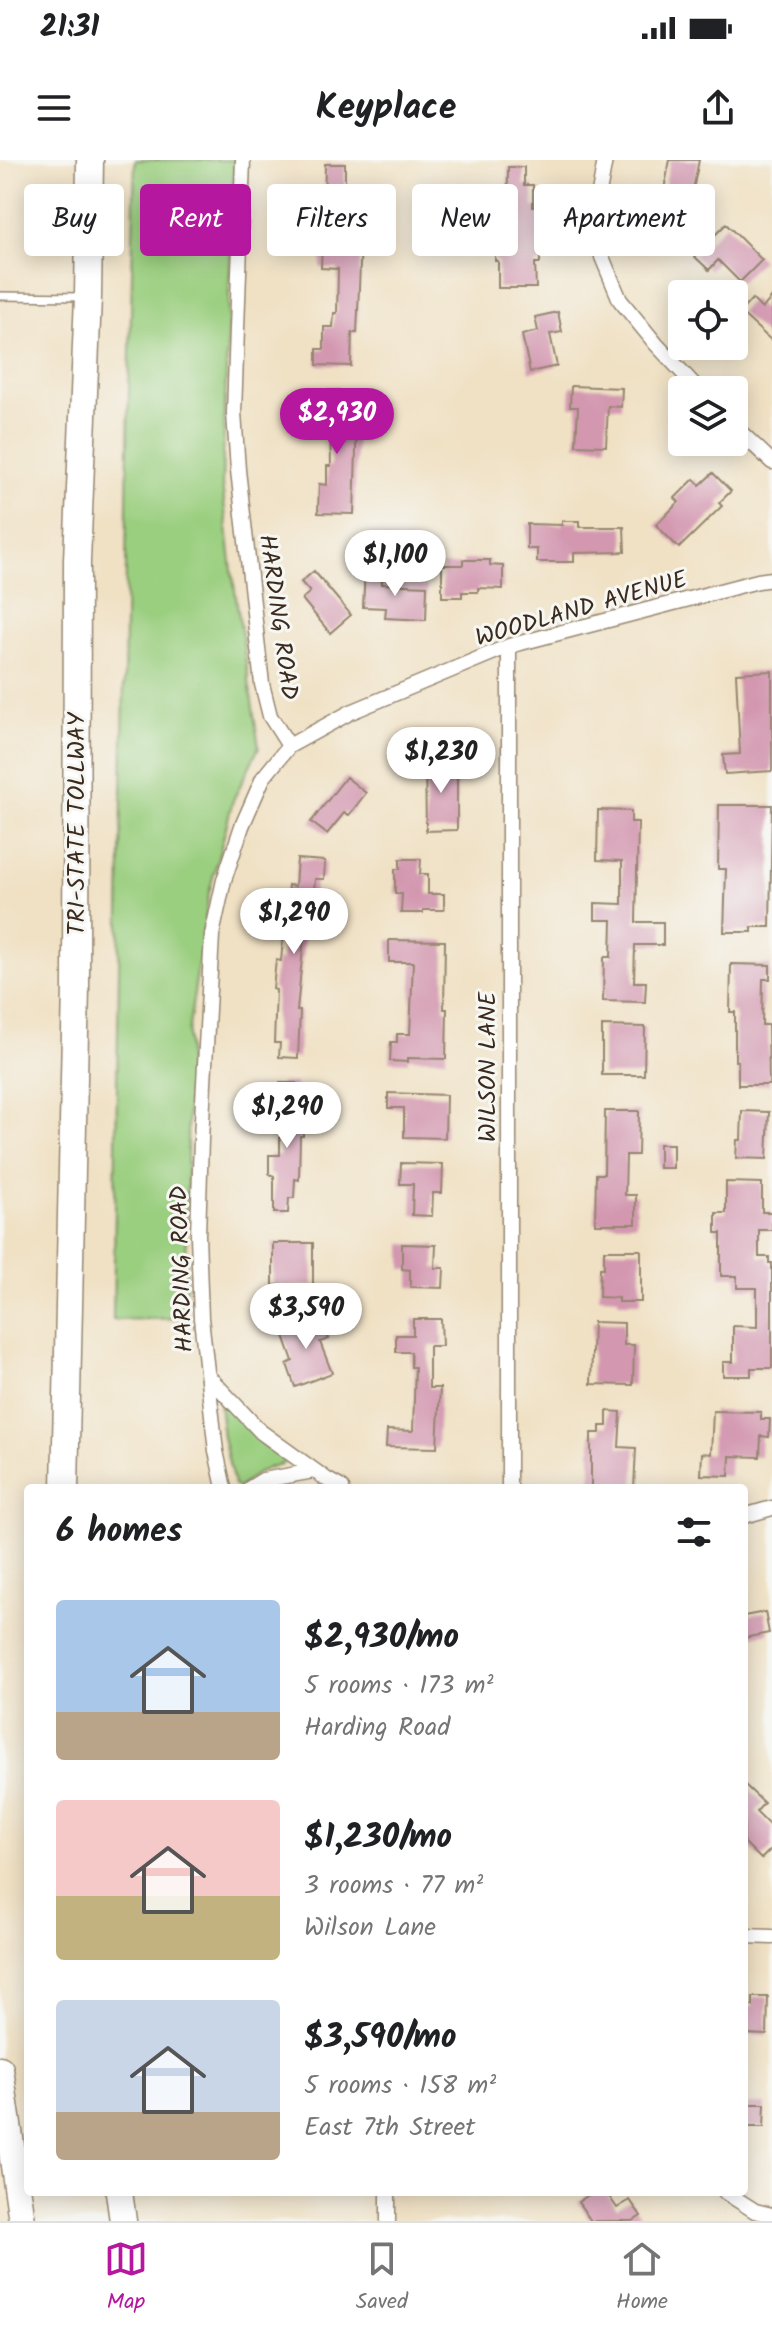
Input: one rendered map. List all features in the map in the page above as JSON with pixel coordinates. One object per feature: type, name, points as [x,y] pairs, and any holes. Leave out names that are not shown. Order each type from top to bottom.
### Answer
[{"type":"highway","name":"TRI-STATE TOLLWAY","points":[[65,1484],[76,972],[77,560],[88,297],[90,160]]},
{"type":"highway","points":[[0,2069],[22,2221]]},
{"type":"highway","points":[[120,2196],[123,2221]]},
{"type":"street","name":"HARDING ROAD","points":[[223,1484],[216,1451],[201,1318],[198,1235],[212,935],[224,880],[242,826],[263,778],[289,746],[270,716],[262,684],[238,470],[234,413],[243,160]]},
{"type":"street","points":[[605,160],[597,204],[602,257],[620,300],[686,376]]},
{"type":"street","points":[[748,439],[772,462]]},
{"type":"street","name":"WOODLAND AVENUE","points":[[289,746],[351,712],[509,646],[765,580]]},
{"type":"street","name":"WILSON LANE","points":[[509,646],[509,1484]]},
{"type":"street","points":[[209,1377],[261,1432],[335,1484]]},
{"type":"street","points":[[256,1484],[263,1480],[314,1471]]},
{"type":"street","points":[[748,1515],[772,1508]]},
{"type":"street","points":[[748,1936],[772,1937]]},
{"type":"street","points":[[388,2196],[388,2221]]},
{"type":"street","points":[[731,2196],[755,2211],[772,2215]]},
{"type":"lane","points":[[0,296],[88,297]]},
{"type":"green space","points":[[135,160],[234,160],[233,184],[140,184],[140,256],[230,256],[222,484],[259,747],[233,800],[209,893],[188,1033],[186,1318],[113,1320]]},
{"type":"green space","points":[[221,1402],[284,1462],[244,1484],[234,1484]]},
{"type":"building","points":[[670,160],[699,160],[694,184],[665,184]]},
{"type":"building","points":[[325,164],[345,164],[345,184],[325,184]]},
{"type":"building","points":[[508,167],[524,167],[524,185],[533,185],[534,256],[540,256],[540,263],[535,263],[536,288],[498,288],[498,261],[495,261],[495,256],[518,256],[518,184],[508,184]]},
{"type":"building","points":[[726,224],[762,260],[742,280],[738,280],[718,260],[709,270],[694,256],[715,256],[715,235]]},
{"type":"building","points":[[321,256],[360,256],[357,333],[352,333],[351,366],[317,365],[317,349],[324,349],[324,327],[333,327],[334,313],[337,313],[338,269],[321,268]]},
{"type":"building","points":[[772,297],[772,341],[748,319],[748,303],[752,299],[762,309]]},
{"type":"building","points":[[558,312],[562,332],[550,334],[557,366],[530,372],[522,335],[538,331],[535,317]]},
{"type":"building","points":[[571,386],[622,388],[621,407],[608,406],[606,446],[576,445],[578,407],[570,407]]},
{"type":"building","points":[[339,390],[339,418],[357,418],[354,514],[318,513],[319,484],[327,485],[327,466],[331,466],[330,430],[317,430],[316,391]]},
{"type":"building","points":[[713,473],[731,491],[719,503],[722,506],[679,548],[656,525],[679,502],[675,498],[694,479],[700,485]]},
{"type":"building","points":[[562,521],[579,521],[579,527],[624,527],[625,552],[574,553],[574,562],[537,562],[537,549],[527,549],[527,524],[562,525]]},
{"type":"building","points":[[463,560],[490,560],[490,565],[503,566],[503,589],[478,588],[478,592],[462,592],[462,597],[442,597],[442,565],[463,565]]},
{"type":"building","points":[[365,570],[382,571],[382,584],[427,586],[426,620],[385,618],[386,608],[363,607]]},
{"type":"building","points":[[314,571],[351,615],[330,633],[302,599],[310,592],[301,582]]},
{"type":"building","points":[[772,671],[772,771],[725,774],[723,755],[740,754],[736,673]]},
{"type":"building","points":[[425,759],[457,759],[457,830],[426,831]]},
{"type":"building","points":[[346,777],[366,793],[349,815],[344,813],[327,834],[311,822]]},
{"type":"building","points":[[719,805],[772,805],[770,927],[752,927],[752,932],[724,932],[726,869],[718,869]]},
{"type":"building","points":[[598,810],[631,811],[631,822],[638,822],[636,922],[663,922],[663,945],[635,945],[634,982],[646,982],[645,1002],[603,1001],[604,957],[611,957],[612,920],[595,920],[595,903],[622,904],[622,861],[597,860]]},
{"type":"building","points":[[297,859],[325,861],[324,879],[315,879],[312,916],[306,916],[297,1011],[300,1011],[298,1058],[279,1057],[280,1043],[274,1043],[276,990],[273,989],[276,960],[281,961],[288,885],[295,886]]},
{"type":"building","points":[[400,859],[421,859],[420,874],[428,874],[428,894],[444,894],[444,910],[401,913],[402,894],[395,894],[395,869],[400,869]]},
{"type":"building","points":[[389,940],[445,941],[446,1059],[390,1061],[391,1042],[397,1042],[397,1034],[410,1034],[413,962],[389,962]]},
{"type":"building","points":[[731,964],[770,965],[770,979],[763,979],[762,1025],[768,1025],[769,1085],[738,1085],[735,1012],[730,1012]]},
{"type":"building","points":[[602,1026],[645,1027],[644,1075],[602,1075]]},
{"type":"building","points":[[280,1083],[296,1083],[296,1118],[303,1118],[299,1180],[295,1179],[294,1198],[289,1198],[288,1213],[274,1213],[274,1176],[269,1174],[269,1155],[280,1155]]},
{"type":"building","points":[[388,1093],[446,1095],[445,1138],[404,1137],[404,1108],[388,1108]]},
{"type":"building","points":[[605,1111],[639,1111],[638,1155],[626,1155],[625,1195],[636,1195],[636,1224],[595,1224],[596,1174],[604,1174]]},
{"type":"building","points":[[742,1111],[769,1112],[767,1159],[736,1158],[737,1140],[741,1140]]},
{"type":"building","points":[[659,1144],[673,1144],[673,1168],[659,1168]]},
{"type":"building","points":[[401,1163],[443,1164],[442,1193],[433,1193],[432,1216],[412,1215],[413,1184],[400,1184]]},
{"type":"building","points":[[726,1182],[762,1183],[762,1212],[772,1212],[772,1230],[759,1230],[759,1257],[769,1257],[769,1263],[772,1263],[772,1368],[751,1368],[751,1376],[723,1376],[723,1362],[733,1362],[733,1326],[757,1327],[757,1288],[737,1288],[737,1276],[721,1276],[721,1233],[716,1233],[716,1213],[726,1213]]},
{"type":"building","points":[[273,1243],[313,1243],[313,1286],[273,1285]]},
{"type":"building","points":[[402,1244],[436,1245],[435,1268],[444,1268],[443,1288],[410,1287],[410,1270],[402,1269]]},
{"type":"building","points":[[604,1250],[641,1250],[641,1302],[618,1302],[618,1298],[599,1297]]},
{"type":"building","points":[[312,1315],[317,1327],[323,1324],[329,1339],[320,1342],[332,1373],[295,1387],[287,1364],[293,1361],[281,1327]]},
{"type":"building","points":[[413,1319],[441,1319],[442,1346],[429,1346],[429,1388],[440,1388],[437,1448],[386,1447],[387,1430],[413,1431],[415,1367],[411,1367],[411,1352],[396,1352],[396,1335],[413,1335]]},
{"type":"building","points":[[593,1322],[624,1323],[624,1345],[634,1345],[633,1385],[591,1384]]},
{"type":"building","points":[[607,1411],[621,1412],[619,1447],[636,1448],[634,1484],[591,1484],[591,1433],[600,1433],[600,1426],[607,1426]]},
{"type":"building","points":[[713,1411],[761,1412],[761,1419],[770,1419],[769,1437],[761,1436],[760,1457],[730,1456],[729,1476],[701,1475],[702,1453],[711,1454]]},
{"type":"building","points":[[765,1612],[769,1633],[748,1637],[748,1615]]},
{"type":"building","points":[[748,1788],[764,1803],[756,1812],[772,1828],[772,1848],[761,1859],[748,1846]]},
{"type":"building","points":[[753,1997],[768,1997],[767,2035],[748,2034],[748,2006],[753,2006]]},
{"type":"building","points":[[748,2104],[765,2104],[764,2127],[748,2127]]},
{"type":"building","points":[[587,2196],[609,2196],[617,2208],[630,2200],[641,2216],[633,2221],[591,2221],[578,2202]]}]
